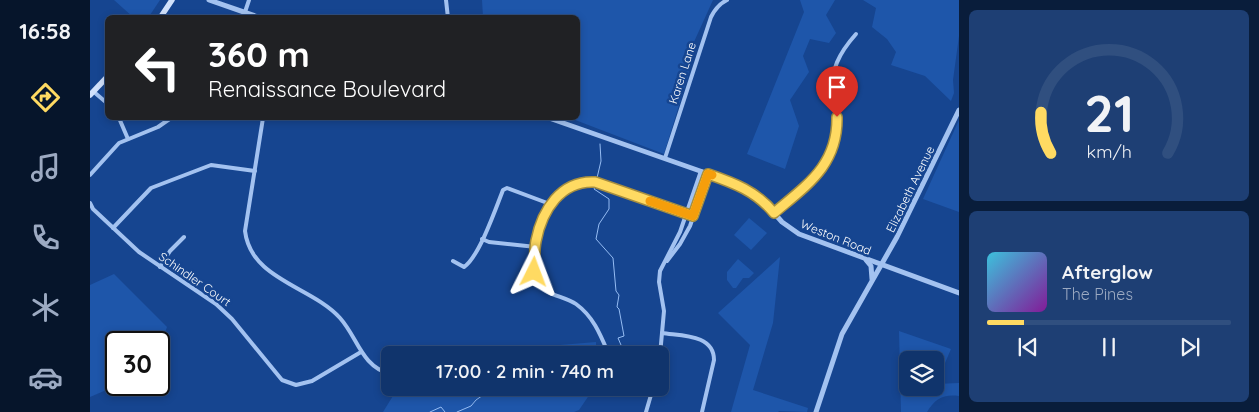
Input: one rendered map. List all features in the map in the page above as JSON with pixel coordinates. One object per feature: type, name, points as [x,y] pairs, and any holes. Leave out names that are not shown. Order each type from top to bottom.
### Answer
[{"type":"main road","points":[[162,15],[172,0]]},
{"type":"main road","points":[[168,6],[178,0]]},
{"type":"main road","points":[[92,94],[105,79]]},
{"type":"street","points":[[210,0],[252,15]]},
{"type":"street","points":[[244,12],[249,0]]},
{"type":"street","points":[[446,0],[448,15]]},
{"type":"street","name":"Karen Lane","points":[[665,158],[711,17],[721,2],[727,0]]},
{"type":"street","points":[[774,213],[820,172],[833,150],[838,125],[832,88],[834,72],[841,52],[856,34]]},
{"type":"street","points":[[92,94],[105,102]]},
{"type":"street","name":"Elizabeth Avenue","points":[[816,412],[842,334],[897,237],[959,110]]},
{"type":"street","points":[[120,120],[128,139]]},
{"type":"street","points":[[90,175],[114,147],[158,127],[168,120]]},
{"type":"street","points":[[263,120],[245,231],[247,244],[261,265],[325,304],[342,320],[361,352],[372,365],[381,371]]},
{"type":"street","name":"Weston Road","points":[[555,120],[747,189],[760,198],[788,227],[799,234],[881,266],[959,293]]},
{"type":"street","points":[[113,228],[151,188],[211,165],[255,171]]},
{"type":"street","points":[[661,346],[664,311],[659,282],[660,271],[676,241],[701,171]]},
{"type":"street","points":[[660,271],[685,236],[708,174]]},
{"type":"street","points":[[605,346],[596,326],[585,312],[576,304],[538,285],[534,272],[536,247],[541,224],[550,204],[561,192],[574,184],[595,182],[693,216]]},
{"type":"street","points":[[453,261],[464,267],[469,264],[503,190],[507,188],[550,204]]},
{"type":"street","name":"Schindler Court","points":[[90,203],[93,209],[139,252],[216,304],[232,319],[282,380],[296,385],[312,381],[361,352]]},
{"type":"street","points":[[160,267],[170,252],[184,237]]},
{"type":"street","points":[[482,239],[489,242],[536,247]]},
{"type":"street","points":[[865,259],[872,270],[872,282]]},
{"type":"street","points":[[662,333],[702,339],[711,346],[714,352],[714,360],[702,412]]},
{"type":"street","points":[[646,412],[651,396]]},
{"type":"shaded area","points":[[114,0],[160,0],[150,15],[131,15]]},
{"type":"shaded area","points":[[482,0],[713,0],[693,44],[688,76],[664,154],[575,120],[580,120],[580,15],[483,15]]},
{"type":"shaded area","points":[[800,0],[835,0],[826,15],[836,33],[829,43],[810,39],[803,56],[809,72],[790,100],[799,126],[785,169],[747,154],[804,12]]},
{"type":"shaded area","points":[[863,0],[959,0],[959,36],[953,80],[954,93],[951,101],[925,76],[891,65],[896,52],[887,39],[872,27],[876,8]]},
{"type":"shaded area","points":[[959,120],[959,212],[923,199]]},
{"type":"shaded area","points":[[749,218],[767,233],[751,250],[734,235]]},
{"type":"shaded area","points":[[780,257],[773,323],[753,390],[808,408],[807,412],[731,412],[750,345],[718,313]]},
{"type":"shaded area","points":[[738,259],[754,273],[749,278],[743,278],[736,288],[733,288],[727,280],[727,272]]},
{"type":"shaded area","points":[[114,274],[167,327],[166,331],[105,331],[105,391],[90,397],[90,285]]},
{"type":"shaded area","points":[[899,331],[951,349],[944,365],[944,351],[899,351]]},
{"type":"shaded area","points":[[596,342],[596,346],[548,346]]},
{"type":"shaded area","points":[[959,383],[959,396],[940,398],[927,412],[901,412],[901,396],[944,396],[944,384]]},
{"type":"shaded area","points":[[393,396],[589,396],[579,410],[574,412],[383,412]]},
{"type":"waterway","points":[[597,178],[601,161],[600,144]]},
{"type":"waterway","points":[[595,187],[594,189],[609,199],[609,209],[599,224],[596,239],[613,258],[616,291],[619,295],[617,307],[624,336],[618,338],[621,346]]},
{"type":"waterway","points":[[457,412],[471,406],[482,396]]},
{"type":"waterway","points":[[430,412],[441,407],[445,412]]},
{"type":"slow traffic","points":[[650,201],[693,216],[708,174],[712,175]]},
{"type":"route","points":[[534,272],[536,242],[541,224],[550,204],[561,192],[574,184],[588,182],[603,184],[693,216],[708,174],[747,189],[760,198],[774,213],[814,178],[825,165],[833,150],[837,132],[837,117]]}]
